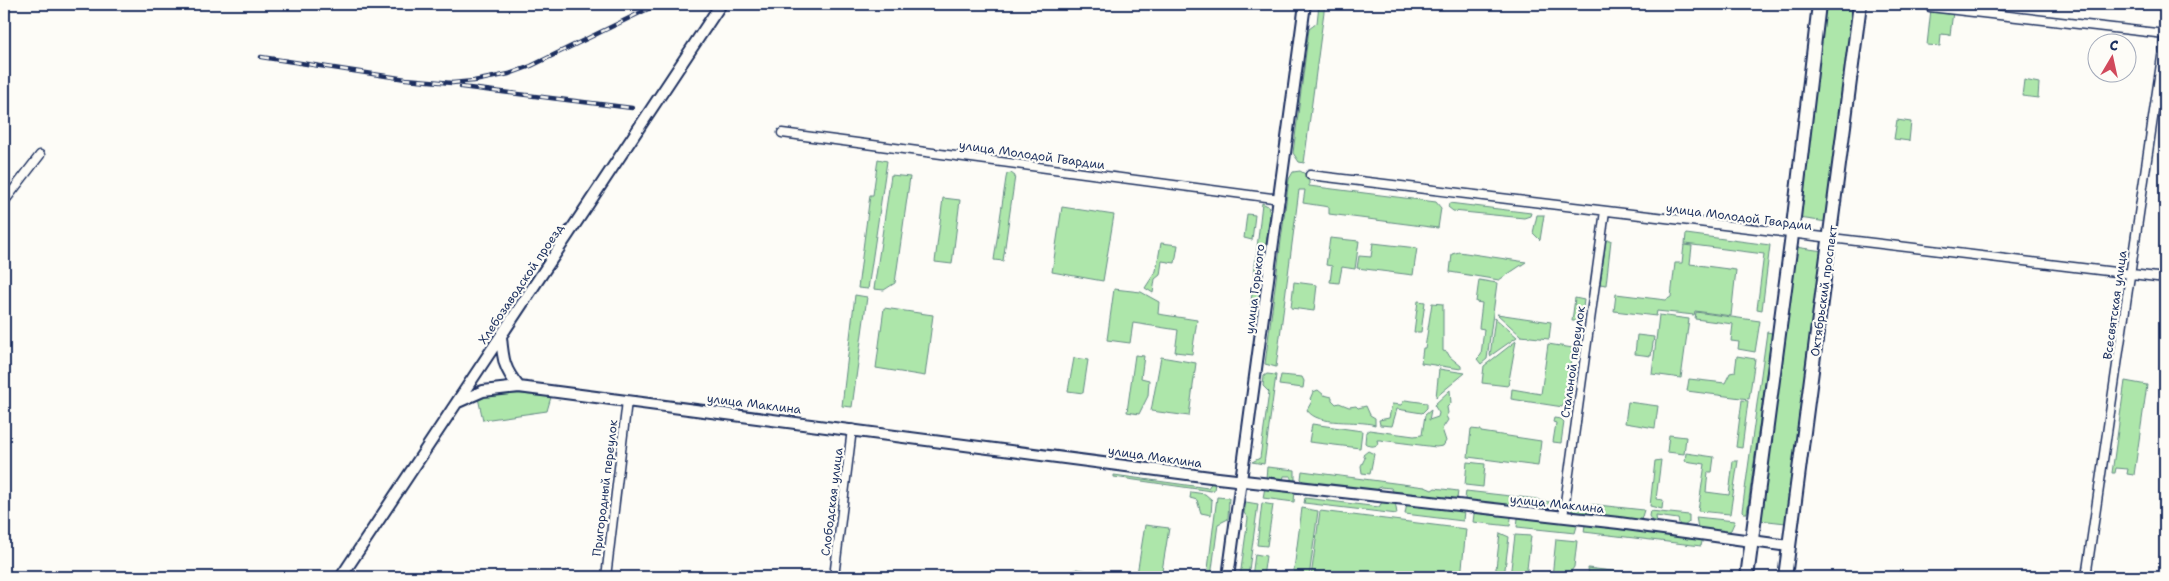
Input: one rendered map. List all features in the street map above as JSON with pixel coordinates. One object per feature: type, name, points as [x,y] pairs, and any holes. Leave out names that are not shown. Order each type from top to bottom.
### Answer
[{"type":"main road","points":[[1747,577],[1792,234],[1819,4]]},
{"type":"main road","name":"Октябрьский проспект","points":[[1785,577],[1831,240],[1860,4]]},
{"type":"street","name":"Хлебозаводской проезд","points":[[341,577],[721,4]]},
{"type":"street","name":"улица Горького","points":[[1228,577],[1305,4]]},
{"type":"street","points":[[1930,7],[2165,35]]},
{"type":"street","name":"Всесвятская улица","points":[[2086,577],[2132,274],[2165,35]]},
{"type":"street","name":"улица Молодой Гвардии","points":[[782,133],[1280,199]]},
{"type":"street","points":[[4,202],[40,155]]},
{"type":"street","name":"улица Молодой Гвардии","points":[[1310,175],[1831,240],[2165,278]]},
{"type":"street","name":"Стальной переулок","points":[[1563,517],[1605,211]]},
{"type":"street","points":[[501,337],[504,362],[508,374],[519,388]]},
{"type":"street","name":"улица Маклина","points":[[458,402],[483,391],[519,388],[1242,480],[1563,517],[1789,546]]},
{"type":"street","name":"Пригородный переулок","points":[[606,577],[627,401]]},
{"type":"street","name":"Слободская улица","points":[[834,577],[852,429]]},
{"type":"green space","points":[[1319,4],[1325,4],[1304,163],[1299,162],[1293,153],[1309,29],[1317,23]]},
{"type":"green space","points":[[1825,4],[1854,5],[1827,222],[1799,218]]},
{"type":"green space","points":[[1931,9],[1953,12],[1950,35],[1941,34],[1940,46],[1927,45]]},
{"type":"green space","points":[[2024,80],[2039,83],[2038,98],[2022,96]]},
{"type":"green space","points":[[1897,120],[1911,122],[1909,141],[1894,139]]},
{"type":"green space","points":[[878,159],[887,161],[868,289],[858,288],[870,195],[873,195]]},
{"type":"green space","points":[[1300,171],[1309,176],[1309,186],[1436,202],[1441,208],[1438,228],[1329,214],[1329,207],[1303,203],[1305,190],[1299,190],[1276,367],[1265,364],[1289,179],[1293,172]]},
{"type":"green space","points":[[1011,173],[1015,176],[1003,261],[994,260],[1006,178],[1007,174]]},
{"type":"green space","points":[[891,175],[910,177],[895,283],[884,290],[874,289]]},
{"type":"green space","points":[[943,198],[960,200],[952,264],[935,262]]},
{"type":"green space","points":[[1262,203],[1268,206],[1270,214],[1256,318],[1251,317],[1251,302]]},
{"type":"green space","points":[[1449,203],[1531,213],[1530,216],[1524,218],[1453,211],[1448,207]]},
{"type":"green space","points":[[1062,207],[1114,215],[1103,281],[1052,272]]},
{"type":"green space","points":[[1247,214],[1255,215],[1252,240],[1244,238]]},
{"type":"green space","points":[[1537,215],[1544,215],[1540,240],[1533,233]]},
{"type":"green space","points":[[1686,234],[1770,245],[1762,310],[1757,309],[1764,254],[1685,244]]},
{"type":"green space","points":[[1330,238],[1359,241],[1355,269],[1342,267],[1339,283],[1330,282],[1332,266],[1326,265]]},
{"type":"green space","points":[[1606,240],[1611,240],[1606,285],[1600,284]]},
{"type":"green space","points":[[1161,243],[1178,245],[1175,263],[1162,261],[1160,275],[1155,279],[1153,293],[1145,288],[1156,271]]},
{"type":"green space","points":[[1373,243],[1417,248],[1413,275],[1357,268],[1359,256],[1371,257]]},
{"type":"green space","points":[[1684,245],[1692,246],[1690,264],[1736,270],[1731,316],[1695,311],[1694,315],[1657,311],[1656,316],[1614,311],[1616,294],[1666,300],[1671,297],[1675,263],[1682,263]]},
{"type":"green space","points":[[1795,247],[1823,251],[1786,523],[1759,520]]},
{"type":"green space","points":[[1459,252],[1526,262],[1499,280],[1450,272],[1452,254]]},
{"type":"green space","points":[[1479,280],[1497,283],[1487,359],[1481,364],[1477,359],[1481,355],[1484,329],[1479,328],[1482,303],[1476,302]]},
{"type":"green space","points":[[1294,282],[1317,285],[1314,311],[1291,308]]},
{"type":"green space","points":[[1114,289],[1141,292],[1159,302],[1158,314],[1197,320],[1192,354],[1175,352],[1178,330],[1133,323],[1130,343],[1107,340]]},
{"type":"green space","points":[[855,295],[867,297],[852,407],[842,406]]},
{"type":"green space","points":[[1575,298],[1584,300],[1581,321],[1572,321]]},
{"type":"green space","points":[[1418,301],[1425,302],[1421,332],[1414,332]]},
{"type":"green space","points":[[1432,303],[1443,304],[1443,351],[1447,352],[1461,366],[1461,369],[1421,363]]},
{"type":"green space","points":[[884,308],[933,315],[925,376],[876,368]]},
{"type":"green space","points":[[1696,312],[1760,321],[1755,352],[1738,349],[1739,342],[1731,341],[1733,324],[1695,319]]},
{"type":"green space","points":[[1497,314],[1551,322],[1549,339],[1521,336]]},
{"type":"green space","points":[[1659,315],[1689,319],[1681,378],[1652,374]]},
{"type":"green space","points":[[1495,318],[1517,337],[1490,356]]},
{"type":"green space","points":[[1767,332],[1772,333],[1747,513],[1744,513],[1742,511]]},
{"type":"green space","points":[[1637,335],[1654,337],[1651,356],[1635,354]]},
{"type":"green space","points":[[1516,341],[1508,386],[1482,383],[1484,366]]},
{"type":"green space","points":[[1548,344],[1573,348],[1563,407],[1511,399],[1512,389],[1541,394]]},
{"type":"green space","points":[[1135,355],[1144,356],[1141,378],[1149,380],[1148,396],[1139,414],[1127,412]]},
{"type":"green space","points":[[1737,356],[1755,359],[1749,399],[1687,391],[1689,379],[1725,383],[1730,373],[1735,372]]},
{"type":"green space","points":[[1161,357],[1196,363],[1189,416],[1151,411]]},
{"type":"green space","points":[[1074,358],[1088,360],[1083,393],[1068,391]]},
{"type":"green space","points":[[1439,369],[1465,373],[1436,397]]},
{"type":"green space","points":[[1267,374],[1276,375],[1264,464],[1252,462],[1260,458],[1269,392],[1263,386],[1264,376]]},
{"type":"green space","points":[[1281,375],[1302,377],[1304,381],[1303,388],[1279,385]]},
{"type":"green space","points":[[2125,381],[2147,385],[2134,475],[2127,474],[2128,469],[2116,468],[2115,473],[2112,473]]},
{"type":"green space","points":[[1318,390],[1324,395],[1332,397],[1336,404],[1339,403],[1349,407],[1356,406],[1358,408],[1366,406],[1370,415],[1375,418],[1375,425],[1329,421],[1312,415],[1307,410],[1312,401],[1310,399],[1313,392]]},
{"type":"green space","points":[[1450,390],[1451,403],[1447,407],[1448,413],[1446,416],[1448,420],[1442,429],[1446,441],[1443,446],[1436,447],[1380,440],[1377,440],[1378,444],[1373,446],[1365,443],[1366,432],[1369,430],[1414,436],[1422,435],[1425,415],[1431,410],[1429,420],[1438,417],[1439,413],[1434,405]]},
{"type":"green space","points":[[490,394],[521,394],[551,397],[547,411],[483,420],[478,398]]},
{"type":"green space","points":[[1405,400],[1427,403],[1427,408],[1422,413],[1397,409],[1392,426],[1380,425],[1379,420],[1389,418],[1392,404],[1401,405]]},
{"type":"green space","points":[[1742,400],[1748,401],[1742,448],[1736,447]]},
{"type":"green space","points":[[1628,402],[1658,406],[1655,428],[1625,423]]},
{"type":"green space","points":[[1554,418],[1561,419],[1564,422],[1561,443],[1553,442],[1556,423],[1553,422]]},
{"type":"green space","points":[[1312,424],[1362,431],[1360,448],[1309,442]]},
{"type":"green space","points":[[1471,429],[1541,441],[1538,466],[1468,457]]},
{"type":"green space","points":[[1669,435],[1686,437],[1684,454],[1667,452]]},
{"type":"green space","points":[[1368,451],[1374,454],[1370,474],[1362,473],[1361,466],[1365,458],[1363,455]]},
{"type":"green space","points":[[1686,453],[1714,457],[1712,472],[1708,472],[1706,492],[1729,495],[1733,461],[1738,461],[1730,514],[1698,511],[1705,464],[1685,461]]},
{"type":"green space","points":[[1661,460],[1656,499],[1663,500],[1662,509],[1650,506],[1655,461]]},
{"type":"green space","points":[[1467,462],[1485,464],[1483,487],[1465,485]]},
{"type":"green space","points":[[1267,467],[1295,470],[1295,481],[1291,481],[1291,476],[1284,476],[1283,480],[1266,478]]},
{"type":"green space","points":[[1302,471],[1425,487],[1432,490],[1435,488],[1458,491],[1457,499],[1395,494],[1391,488],[1380,487],[1375,491],[1305,483],[1301,479]]},
{"type":"green space","points":[[1114,475],[1208,488],[1212,482],[1215,483],[1214,490],[1211,491],[1114,477]]},
{"type":"green space","points":[[1265,487],[1295,490],[1294,502],[1263,498]]},
{"type":"green space","points":[[1466,491],[1551,502],[1544,507],[1523,504],[1519,508],[1467,502],[1465,499]]},
{"type":"green space","points":[[1191,492],[1205,494],[1212,500],[1211,515],[1201,513],[1197,500],[1190,498]]},
{"type":"green space","points":[[1217,497],[1229,498],[1228,519],[1218,524],[1211,577],[1207,577]]},
{"type":"green space","points":[[1305,498],[1379,507],[1384,499],[1395,501],[1397,514],[1304,503]]},
{"type":"green space","points":[[1246,502],[1258,504],[1248,577],[1240,577],[1248,518],[1244,513]]},
{"type":"green space","points":[[1570,502],[1644,510],[1641,520],[1638,522],[1576,515],[1572,511]]},
{"type":"green space","points":[[1262,503],[1273,505],[1267,546],[1257,545]]},
{"type":"green space","points":[[1407,503],[1464,510],[1463,521],[1405,514]]},
{"type":"green space","points":[[1302,508],[1318,511],[1309,577],[1293,577]]},
{"type":"green space","points":[[1320,511],[1466,529],[1461,577],[1311,577]]},
{"type":"green space","points":[[1479,511],[1509,515],[1511,518],[1510,526],[1473,522],[1474,514]]},
{"type":"green space","points":[[1650,511],[1689,515],[1689,522],[1680,527],[1678,519],[1656,516],[1657,524],[1653,523],[1649,516]]},
{"type":"green space","points":[[1696,517],[1735,521],[1731,530],[1727,532],[1698,528]]},
{"type":"green space","points":[[1518,518],[1575,523],[1577,526],[1575,533],[1517,527]]},
{"type":"green space","points":[[1145,525],[1169,528],[1161,577],[1139,577],[1137,574]]},
{"type":"green space","points":[[1585,525],[1703,538],[1701,546],[1584,532]]},
{"type":"green space","points":[[1500,533],[1509,537],[1504,577],[1495,577]]},
{"type":"green space","points":[[1515,535],[1531,536],[1526,577],[1510,577]]},
{"type":"green space","points":[[1556,539],[1577,541],[1574,567],[1567,577],[1552,577]]},
{"type":"green space","points":[[1255,554],[1266,556],[1263,577],[1252,577]]},
{"type":"green space","points":[[1588,568],[1636,574],[1635,577],[1589,577]]},
{"type":"green space","points":[[1076,569],[1104,573],[1103,577],[1075,577]]},
{"type":"railway","points":[[261,57],[406,79],[452,83],[474,81],[509,74],[531,66],[658,4]]},
{"type":"railway","points":[[461,87],[632,108]]}]
